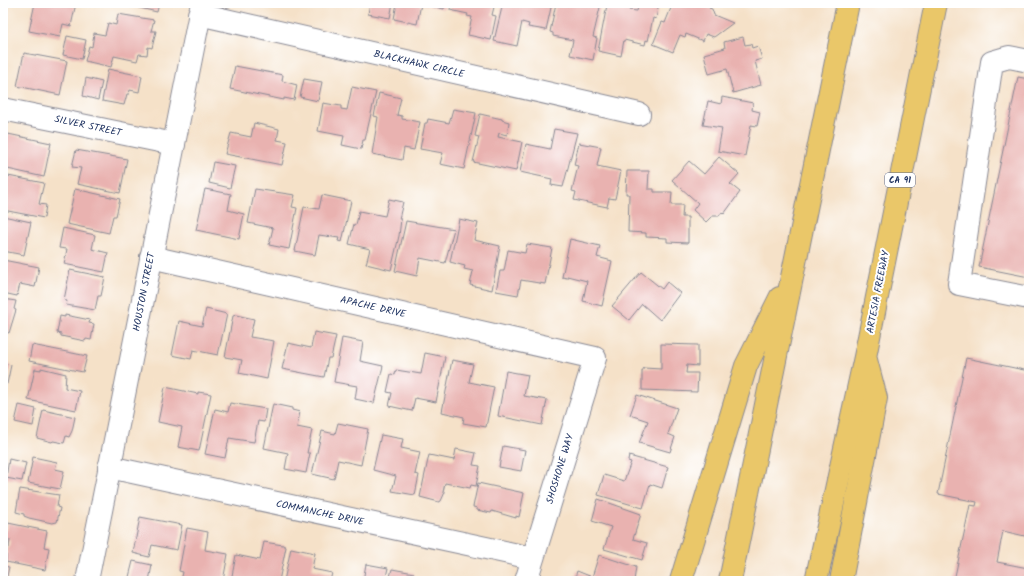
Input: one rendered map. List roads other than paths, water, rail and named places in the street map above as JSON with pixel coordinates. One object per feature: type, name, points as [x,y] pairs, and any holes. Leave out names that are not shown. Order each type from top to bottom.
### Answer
[{"type":"highway","points":[[730,581],[848,3]]},
{"type":"highway","name":"ARTESIA FREEWAY","points":[[816,581],[865,357],[936,3]]},
{"type":"highway","points":[[681,581],[746,366],[793,272]]},
{"type":"highway","points":[[841,581],[876,398],[865,357]]},
{"type":"street","name":"BLACKHAWK CIRCLE","points":[[200,9],[639,114]]},
{"type":"street","name":"HOUSTON STREET","points":[[87,581],[200,9]]},
{"type":"street","points":[[1029,61],[1009,57],[992,62],[959,284],[1029,298]]},
{"type":"street","name":"SILVER STREET","points":[[3,109],[174,144]]},
{"type":"street","name":"APACHE DRIVE","points":[[151,257],[595,358]]},
{"type":"street","name":"SHOSHONE WAY","points":[[526,581],[595,358]]},
{"type":"street","name":"COMMANCHE DRIVE","points":[[109,467],[532,558]]}]
